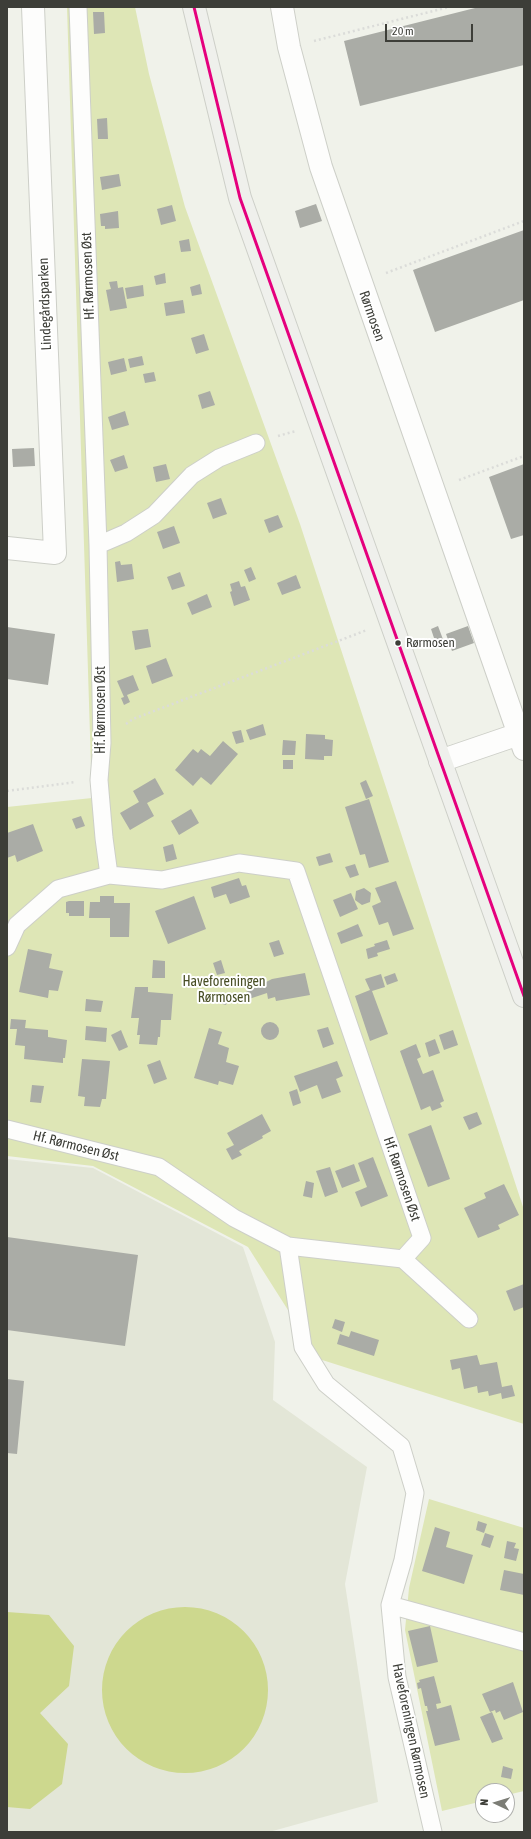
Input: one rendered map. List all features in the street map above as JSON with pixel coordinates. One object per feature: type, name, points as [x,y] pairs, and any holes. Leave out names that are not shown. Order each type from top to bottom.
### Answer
[{"type":"street","name":"Lindegårdsparken","points":[[7,548],[55,554],[33,7]]},
{"type":"street","points":[[194,7],[240,198],[524,996]]},
{"type":"street","name":"Rørmosen","points":[[282,7],[289,47],[321,167],[521,741],[440,761]]},
{"type":"lane","name":"Hf. Rørmosen Øst","points":[[78,7],[98,545],[102,743],[99,780],[109,875]]},
{"type":"lane","points":[[98,545],[126,533],[154,515],[198,472],[219,458],[256,443]]},
{"type":"lane","name":"Hf. Rørmosen Øst","points":[[7,947],[17,925],[58,889],[109,875],[162,880],[239,863],[296,871],[422,1238],[403,1259],[288,1246],[234,1218],[159,1167],[7,1129]]},
{"type":"lane","name":"Haveforeningen Rørmosen","points":[[288,1246],[302,1347],[326,1384],[401,1446],[415,1492],[403,1560],[390,1605],[397,1677],[433,1832]]},
{"type":"lane","points":[[403,1259],[469,1318]]},
{"type":"lane","points":[[390,1605],[524,1642]]},
{"type":"path","points":[[289,47],[449,7]]},
{"type":"path","points":[[360,282],[524,222]]},
{"type":"path","points":[[256,443],[320,424]]},
{"type":"path","points":[[433,490],[524,456]]},
{"type":"path","points":[[102,743],[132,719],[391,621]]},
{"type":"path","points":[[7,790],[99,780]]},
{"type":"shaded area","points":[[7,1159],[93,1168],[243,1247],[275,1342],[273,1400],[367,1467],[345,1584],[378,1802],[269,1832],[7,1832]]},
{"type":"shaded area","points":[[185,1607],[209,1611],[224,1617],[237,1626],[249,1638],[258,1651],[264,1666],[268,1690],[264,1714],[258,1729],[249,1742],[237,1754],[224,1763],[209,1769],[185,1773],[161,1769],[146,1763],[133,1754],[121,1742],[112,1729],[106,1714],[102,1690],[106,1666],[112,1651],[121,1638],[133,1626],[146,1617],[161,1611]]},
{"type":"shaded area","points":[[7,1612],[49,1615],[74,1646],[69,1686],[40,1713],[68,1744],[62,1784],[30,1809],[7,1807]]},
{"type":"green space","name":"Haveforeningen Rørmosen","points":[[67,7],[135,7],[149,74],[185,207],[300,524],[524,1210],[524,1424],[319,1359],[248,1247],[93,1166],[7,1156],[7,807],[92,798]]},
{"type":"green space","points":[[429,1499],[524,1528],[524,1791],[515,1793],[515,1783],[475,1783],[475,1803],[442,1811],[405,1630],[409,1588]]},
{"type":"building","points":[[479,7],[524,7],[524,65],[360,106],[344,41]]},
{"type":"building","points":[[93,12],[104,12],[105,33],[94,34]]},
{"type":"building","points":[[107,118],[108,139],[98,139],[97,119]]},
{"type":"building","points":[[119,174],[121,186],[102,190],[100,177]]},
{"type":"building","points":[[316,204],[322,221],[300,228],[295,211]]},
{"type":"building","points":[[172,205],[176,221],[161,225],[157,209]]},
{"type":"building","points":[[118,211],[119,228],[105,229],[105,226],[101,226],[100,214]]},
{"type":"building","points":[[524,230],[524,300],[435,332],[413,270]]},
{"type":"building","points":[[189,239],[191,251],[181,252],[179,241]]},
{"type":"building","points":[[165,273],[166,283],[156,285],[154,276]]},
{"type":"building","points":[[117,281],[118,288],[123,287],[127,308],[110,311],[106,290],[111,289],[109,282]]},
{"type":"building","points":[[200,284],[202,294],[192,296],[190,287]]},
{"type":"building","points":[[143,285],[144,296],[127,299],[125,288]]},
{"type":"building","points":[[183,300],[185,313],[166,316],[164,303]]},
{"type":"building","points":[[204,334],[209,350],[196,354],[191,338]]},
{"type":"building","points":[[142,356],[144,365],[130,368],[128,359]]},
{"type":"building","points":[[124,358],[127,371],[111,375],[108,362]]},
{"type":"building","points":[[154,372],[156,381],[145,383],[143,374]]},
{"type":"building","points":[[210,391],[215,405],[202,409],[198,395]]},
{"type":"building","points":[[125,411],[129,425],[112,430],[108,417]]},
{"type":"building","points":[[34,448],[35,466],[13,467],[12,449]]},
{"type":"building","points":[[124,455],[128,468],[115,472],[110,460]]},
{"type":"building","points":[[166,464],[170,479],[156,482],[153,467]]},
{"type":"building","points":[[524,464],[524,535],[511,539],[489,477]]},
{"type":"building","points":[[221,498],[227,514],[213,519],[207,503]]},
{"type":"building","points":[[278,515],[283,527],[269,533],[264,520]]},
{"type":"building","points":[[174,526],[180,543],[163,549],[157,532]]},
{"type":"building","points":[[120,561],[121,565],[132,564],[134,579],[117,582],[115,562]]},
{"type":"building","points":[[251,567],[256,579],[249,582],[244,570]]},
{"type":"building","points":[[180,572],[185,586],[172,590],[167,577]]},
{"type":"building","points":[[296,575],[301,588],[282,595],[277,583]]},
{"type":"building","points":[[239,581],[241,587],[245,586],[250,600],[234,606],[230,592],[232,591],[230,584]]},
{"type":"building","points":[[207,594],[212,607],[192,615],[187,603]]},
{"type":"building","points":[[438,626],[444,642],[436,644],[431,629]]},
{"type":"building","points":[[468,626],[474,643],[452,651],[446,634]]},
{"type":"building","points":[[7,627],[55,634],[48,685],[7,679]]},
{"type":"building","points":[[148,629],[151,647],[135,650],[132,631]]},
{"type":"building","points":[[166,658],[173,676],[152,684],[146,666]]},
{"type":"building","points":[[133,675],[139,690],[127,695],[130,702],[124,705],[121,698],[124,697],[117,681]]},
{"type":"building","points":[[263,724],[266,735],[250,740],[246,730]]},
{"type":"building","points":[[241,730],[244,742],[236,744],[232,732]]},
{"type":"building","points":[[306,734],[325,735],[325,739],[333,740],[332,756],[324,756],[324,760],[305,759]]},
{"type":"building","points":[[283,740],[296,741],[295,755],[282,755]]},
{"type":"building","points":[[223,741],[238,754],[211,785],[201,777],[193,786],[175,770],[193,749],[198,753],[201,749],[210,756]]},
{"type":"building","points":[[283,760],[293,760],[293,769],[283,769]]},
{"type":"building","points":[[155,778],[164,794],[147,803],[154,816],[130,830],[120,813],[139,802],[133,791]]},
{"type":"building","points":[[366,780],[373,796],[366,799],[360,783]]},
{"type":"building","points":[[369,799],[389,862],[369,868],[365,854],[360,855],[345,807]]},
{"type":"building","points":[[191,809],[199,823],[179,835],[171,821]]},
{"type":"building","points":[[81,816],[85,826],[76,829],[72,819]]},
{"type":"building","points":[[33,824],[43,851],[17,862],[15,855],[7,858],[7,833]]},
{"type":"building","points":[[173,844],[177,859],[166,862],[163,847]]},
{"type":"building","points":[[330,853],[333,862],[319,866],[316,857]]},
{"type":"building","points":[[355,864],[359,875],[350,878],[345,867]]},
{"type":"building","points":[[239,878],[242,886],[246,885],[250,897],[230,904],[226,894],[214,898],[211,887]]},
{"type":"building","points":[[396,881],[414,929],[393,936],[388,922],[379,925],[372,906],[381,902],[375,888]]},
{"type":"building","points":[[364,888],[371,893],[370,902],[362,905],[355,900],[356,891]]},
{"type":"building","points":[[351,893],[358,909],[340,917],[333,900]]},
{"type":"building","points":[[100,896],[114,896],[114,903],[130,903],[129,937],[110,937],[110,918],[89,918],[90,902],[100,902]]},
{"type":"building","points":[[194,896],[206,929],[168,944],[155,911]]},
{"type":"building","points":[[84,901],[84,916],[69,916],[69,913],[66,913],[66,902]]},
{"type":"building","points":[[358,924],[363,936],[341,944],[337,933]]},
{"type":"building","points":[[279,940],[284,954],[274,957],[269,943]]},
{"type":"building","points":[[387,940],[390,949],[377,953],[378,956],[368,959],[366,949],[375,946],[374,944]]},
{"type":"building","points":[[28,949],[52,954],[49,968],[63,971],[58,991],[49,990],[48,998],[19,992]]},
{"type":"building","points":[[153,960],[165,961],[165,978],[152,978]]},
{"type":"building","points":[[221,960],[225,973],[217,975],[213,963]]},
{"type":"building","points":[[305,973],[310,995],[276,1001],[275,997],[268,999],[267,993],[249,999],[246,992],[272,979]]},
{"type":"building","points":[[395,973],[398,981],[387,985],[384,977]]},
{"type":"building","points":[[381,974],[385,987],[372,991],[388,1034],[370,1041],[355,996],[370,990],[365,979]]},
{"type":"building","points":[[135,987],[148,987],[148,992],[173,994],[171,1020],[161,1020],[160,1037],[158,1037],[157,1045],[139,1044],[140,1035],[137,1035],[139,1018],[131,1018]]},
{"type":"building","points":[[218,993],[229,997],[226,1005],[216,1002]]},
{"type":"building","points":[[86,999],[103,1001],[101,1012],[85,1011]]},
{"type":"building","points":[[11,1019],[26,1020],[25,1028],[48,1030],[48,1037],[67,1040],[63,1063],[24,1059],[25,1046],[15,1045],[17,1029],[10,1029]]},
{"type":"building","points":[[270,1022],[276,1025],[279,1031],[276,1037],[270,1040],[264,1037],[261,1031],[264,1025]]},
{"type":"building","points":[[86,1026],[107,1028],[106,1042],[85,1040]]},
{"type":"building","points":[[328,1027],[334,1044],[323,1048],[317,1030]]},
{"type":"building","points":[[209,1028],[222,1032],[218,1044],[229,1048],[226,1062],[239,1066],[233,1085],[219,1081],[218,1085],[194,1078]]},
{"type":"building","points":[[121,1030],[128,1047],[119,1051],[111,1035]]},
{"type":"building","points":[[453,1030],[458,1045],[444,1050],[439,1035]]},
{"type":"building","points":[[435,1039],[440,1053],[429,1057],[425,1043]]},
{"type":"building","points":[[416,1044],[421,1057],[417,1059],[423,1074],[433,1070],[444,1101],[440,1103],[442,1107],[432,1111],[430,1106],[421,1110],[400,1051]]},
{"type":"building","points":[[82,1059],[110,1061],[106,1099],[102,1099],[100,1107],[84,1106],[85,1097],[78,1096]]},
{"type":"building","points":[[160,1060],[167,1079],[154,1084],[147,1065]]},
{"type":"building","points":[[337,1061],[343,1076],[336,1079],[341,1092],[322,1099],[317,1085],[300,1092],[294,1076]]},
{"type":"building","points":[[32,1085],[44,1086],[41,1103],[30,1102]]},
{"type":"building","points":[[297,1089],[301,1103],[293,1106],[289,1092]]},
{"type":"building","points":[[477,1112],[482,1124],[469,1130],[463,1117]]},
{"type":"building","points":[[262,1114],[271,1131],[262,1136],[263,1138],[239,1151],[242,1155],[232,1160],[226,1149],[234,1145],[227,1133]]},
{"type":"building","points":[[431,1125],[450,1179],[428,1187],[408,1134]]},
{"type":"building","points":[[373,1157],[388,1196],[361,1207],[355,1192],[367,1187],[358,1163]]},
{"type":"building","points":[[354,1164],[360,1181],[342,1188],[335,1171]]},
{"type":"building","points":[[330,1167],[338,1192],[325,1197],[316,1171]]},
{"type":"building","points":[[306,1181],[314,1183],[312,1198],[303,1196]]},
{"type":"building","points":[[504,1184],[519,1215],[498,1225],[500,1229],[478,1238],[464,1208],[486,1198],[484,1193]]},
{"type":"building","points":[[7,1237],[138,1255],[125,1346],[7,1330]]},
{"type":"building","points":[[524,1284],[524,1307],[514,1311],[506,1291]]},
{"type":"building","points":[[335,1319],[345,1322],[342,1332],[332,1328]]},
{"type":"building","points":[[351,1331],[379,1340],[374,1356],[337,1344],[340,1334],[349,1337]]},
{"type":"building","points":[[477,1355],[480,1365],[497,1362],[502,1387],[512,1385],[515,1396],[502,1399],[501,1393],[489,1396],[488,1391],[478,1393],[477,1386],[464,1389],[460,1368],[452,1370],[450,1360]]},
{"type":"building","points":[[7,1379],[24,1381],[17,1454],[7,1453]]},
{"type":"building","points":[[478,1521],[487,1524],[484,1533],[476,1530]]},
{"type":"building","points":[[435,1527],[450,1532],[446,1547],[473,1555],[464,1584],[422,1571]]},
{"type":"building","points":[[485,1533],[494,1536],[490,1548],[481,1545]]},
{"type":"building","points":[[507,1541],[516,1543],[514,1548],[519,1549],[516,1561],[504,1558]]},
{"type":"building","points":[[504,1570],[524,1574],[524,1595],[500,1590]]},
{"type":"building","points":[[430,1626],[438,1662],[417,1667],[408,1631]]},
{"type":"building","points":[[434,1676],[441,1703],[436,1704],[437,1709],[451,1705],[460,1740],[435,1746],[426,1711],[428,1711],[427,1706],[425,1706],[421,1688],[418,1689],[417,1683],[420,1682],[419,1680]]},
{"type":"building","points":[[513,1682],[523,1712],[504,1720],[500,1711],[496,1713],[495,1710],[490,1712],[482,1694]]},
{"type":"building","points":[[492,1712],[503,1739],[492,1743],[480,1717]]},
{"type":"building","points":[[503,1766],[513,1769],[511,1779],[501,1777]]},
{"type":"transit line","points":[[194,7],[240,198],[524,996]]},
{"type":"place","name":"Rørmosen","points":[[398,643]]}]
